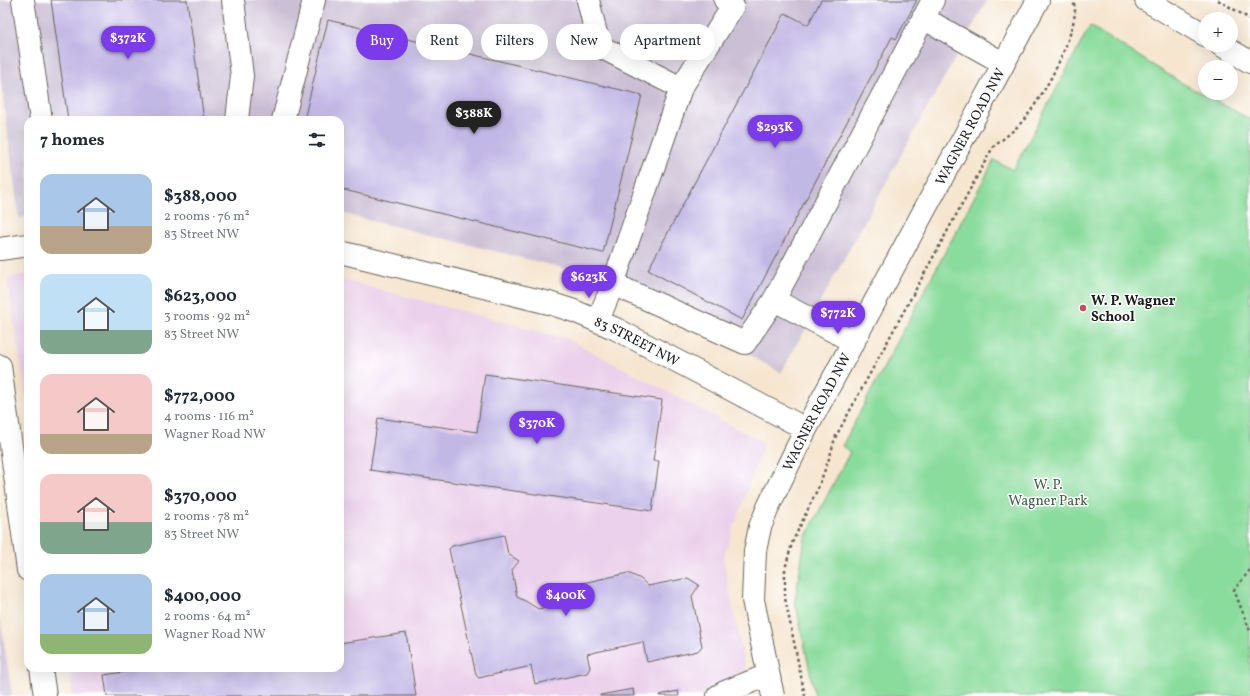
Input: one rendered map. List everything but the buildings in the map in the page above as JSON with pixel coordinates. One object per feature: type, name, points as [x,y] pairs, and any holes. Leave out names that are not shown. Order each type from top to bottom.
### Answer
[{"type":"street","points":[[23,0],[40,116]]},
{"type":"street","points":[[233,0],[242,76],[237,116]]},
{"type":"street","points":[[284,116],[314,0]]},
{"type":"street","points":[[588,0],[598,46],[681,88]]},
{"type":"street","points":[[598,320],[613,284],[681,88],[733,6],[725,0]]},
{"type":"street","name":"WAGNER ROAD NW","points":[[770,686],[753,600],[755,551],[760,527],[769,505],[806,429],[1038,0]]},
{"type":"street","points":[[1146,0],[1198,31]]},
{"type":"street","points":[[613,284],[745,343],[774,300],[928,9],[1003,63]]},
{"type":"street","points":[[1233,52],[1250,62]]},
{"type":"street","points":[[0,249],[24,246]]},
{"type":"street","name":"83 STREET NW","points":[[344,253],[550,303],[598,320],[806,429]]},
{"type":"street","points":[[774,300],[854,342]]},
{"type":"street","points":[[0,366],[24,541]]},
{"type":"street","points":[[42,672],[45,696]]},
{"type":"street","points":[[718,696],[725,692],[770,686]]},
{"type":"path","points":[[805,696],[785,598],[785,569],[792,543],[818,488],[835,438],[993,147],[1023,120],[1038,100],[1050,78],[1067,40],[1075,11],[1073,0]]},
{"type":"path","points":[[1218,0],[1250,19]]},
{"type":"path","points":[[1250,570],[1234,590],[1250,631]]},
{"type":"shaded area","points":[[0,0],[987,0],[781,373],[628,284],[344,214],[344,116],[24,116],[24,217],[19,218],[0,75]]},
{"type":"shaded area","points":[[24,275],[24,384],[7,278]]},
{"type":"shaded area","points":[[344,280],[568,339],[764,443],[723,558],[751,696],[73,696],[70,672],[344,672]]},
{"type":"shaded area","points":[[0,615],[12,696],[0,696]]},
{"type":"green space","name":"W. P. Wagner Park","points":[[1090,26],[1180,82],[1198,92],[1198,100],[1214,100],[1250,119],[1250,696],[815,696],[795,600],[805,538],[850,452],[842,446],[994,160],[1013,170]]},
{"type":"place","name":"W. P. Wagner School","points":[[1083,308]]}]
